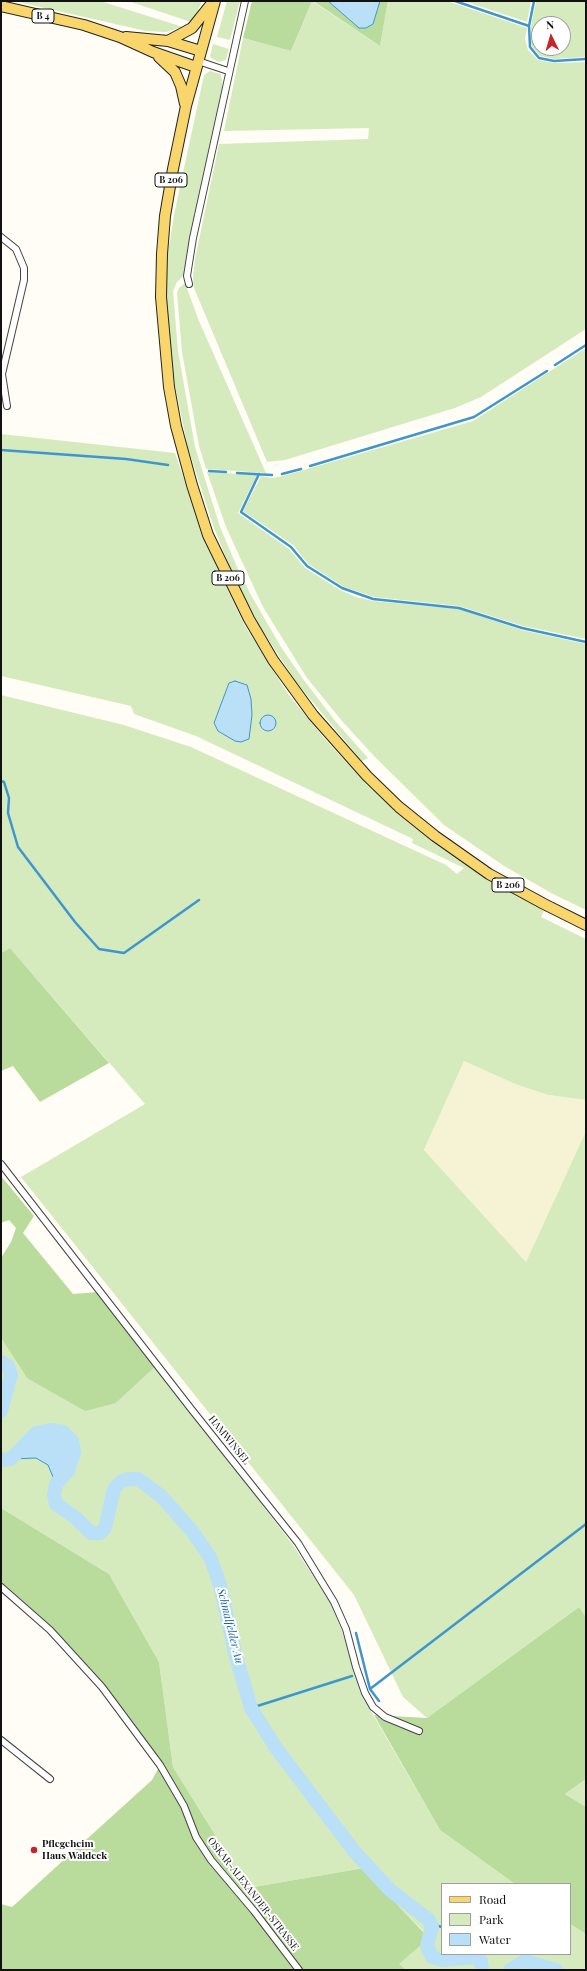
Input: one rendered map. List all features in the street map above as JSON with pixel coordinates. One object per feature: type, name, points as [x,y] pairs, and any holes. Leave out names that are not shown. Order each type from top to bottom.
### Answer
[{"type":"main road","points":[[168,41],[192,28],[214,1]]},
{"type":"main road","name":"B 206","points":[[214,1],[186,106],[165,216],[161,290],[163,337],[169,387],[182,451],[208,535],[248,619],[272,660],[292,688],[339,746],[388,796],[436,836],[489,874],[586,925]]},
{"type":"main road","name":"B 4","points":[[1,6],[84,25],[120,37],[153,52],[197,64]]},
{"type":"main road","name":"B 4","points":[[120,37],[168,41],[201,51]]},
{"type":"main road","points":[[153,52],[175,72],[181,86],[186,106]]},
{"type":"street","points":[[189,284],[187,276],[193,238],[228,71],[245,1]]},
{"type":"street","points":[[197,64],[228,71]]},
{"type":"street","points":[[1,237],[16,248],[24,268],[24,280],[2,374],[7,406]]},
{"type":"street","name":"HAMWINSEL","points":[[1,1164],[88,1274],[192,1410],[298,1543],[334,1602],[346,1629],[356,1667],[365,1693],[373,1707],[385,1717],[419,1731]]},
{"type":"street","name":"OSKAR-ALEXANDER-STRASSE","points":[[1,1587],[50,1630],[102,1687],[160,1765],[184,1806],[196,1837],[211,1860],[254,1911],[299,1970]]},
{"type":"street","points":[[1,1740],[50,1779]]},
{"type":"shaded area","points":[[464,1061],[515,1084],[548,1095],[586,1100],[586,1131],[526,1262],[424,1150]]},
{"type":"green space","points":[[14,1],[100,1],[183,27],[166,32],[146,31]]},
{"type":"green space","points":[[128,1],[202,1],[191,22]]},
{"type":"green space","points":[[227,1],[240,1],[230,40],[217,37]]},
{"type":"green space","points":[[252,1],[312,1],[291,51],[243,38]]},
{"type":"green space","points":[[312,1],[380,46],[388,1],[447,1],[527,28],[525,39],[528,50],[531,53],[531,56],[534,56],[538,60],[554,63],[586,62],[586,329],[481,397],[455,408],[285,460],[267,462],[194,288],[193,278],[195,259],[219,144],[368,139],[369,128],[224,131],[243,38],[291,51]]},
{"type":"green space","points":[[313,1],[328,1],[360,28],[373,24],[380,1],[388,1],[380,46]]},
{"type":"green space","points":[[464,1],[531,1],[527,22]]},
{"type":"green space","points":[[536,1],[586,1],[586,57],[554,59],[540,56],[571,56],[571,16],[533,16]]},
{"type":"green space","points":[[213,44],[229,49],[226,60],[219,62],[211,58],[210,56]]},
{"type":"green space","points":[[210,71],[220,74],[222,79],[222,88],[185,274],[177,282],[173,291],[178,351],[195,447],[220,527],[251,595],[281,647],[303,679],[336,722],[368,758],[362,761],[296,682],[259,625],[230,567],[214,528],[188,448],[175,386],[169,336],[166,296],[168,253],[174,215],[204,75]]},
{"type":"green space","points":[[185,283],[199,321],[266,473],[206,469],[199,446],[182,352],[177,293],[179,288]]},
{"type":"green space","points":[[586,348],[586,639],[523,626],[459,606],[374,597],[344,587],[308,564],[293,545],[243,511],[261,476],[272,478],[283,476],[473,421]]},
{"type":"green space","points":[[1,434],[175,453],[206,544],[245,626],[288,694],[324,738],[367,785],[413,826],[488,879],[544,911],[541,917],[586,939],[586,1100],[548,1095],[515,1084],[464,1061],[424,1150],[526,1262],[586,1131],[586,1617],[579,1607],[427,1718],[403,1697],[354,1595],[21,1177],[145,1104],[10,948],[1,953],[1,695],[124,725],[191,747],[446,865],[457,874],[464,868],[412,843],[413,839],[196,736],[134,714],[131,706],[1,676]]},
{"type":"green space","points":[[207,472],[257,475],[238,513],[289,549],[305,568],[340,590],[356,597],[373,601],[459,609],[522,630],[586,644],[586,910],[553,894],[504,866],[444,825],[375,757],[342,721],[307,678],[263,607],[226,527]]},
{"type":"green space","points":[[10,948],[109,1063],[40,1102],[13,1066],[1,1071],[1,953]]},
{"type":"green space","points":[[1,1176],[34,1216],[23,1233],[73,1294],[98,1292],[156,1366],[116,1403],[85,1411],[27,1378],[1,1338],[1,1258],[11,1242],[16,1228],[9,1220],[1,1223]]},
{"type":"green space","points":[[1,1338],[27,1378],[116,1403],[156,1366],[293,1545],[331,1604],[342,1631],[361,1694],[440,1830],[514,1883],[441,1883],[441,1955],[571,1955],[571,1925],[586,1934],[586,1970],[406,1970],[398,1964],[429,1937],[364,1868],[248,1888],[173,1767],[159,1662],[109,1574],[1,1508]]},
{"type":"green space","points":[[1,1508],[109,1574],[159,1662],[173,1767],[248,1888],[364,1868],[429,1938],[399,1964],[406,1970],[1,1970],[1,1904],[12,1907],[152,1780],[160,1765],[102,1687],[50,1630],[1,1587]]},
{"type":"green space","points":[[579,1607],[586,1617],[586,1779],[565,1794],[586,1807],[586,1934],[571,1925],[571,1883],[514,1883],[440,1830],[374,1715],[427,1718]]},
{"type":"green space","points":[[586,1779],[586,1807],[565,1794]]},
{"type":"water","points":[[328,1],[380,1],[373,24],[366,28],[359,28]]},
{"type":"water","points":[[235,681],[247,685],[251,699],[252,715],[249,739],[241,742],[235,741],[218,731],[214,723],[229,683]]},
{"type":"water","points":[[265,715],[271,715],[276,720],[274,729],[271,731],[265,731],[260,726],[260,720]]},
{"type":"water","points":[[52,1430],[63,1432],[72,1441],[74,1453],[68,1471],[56,1484],[48,1465],[36,1458],[11,1459],[36,1433]]},
{"type":"waterway","points":[[455,1],[529,26],[534,1]]},
{"type":"waterway","points":[[529,26],[530,47],[539,58],[554,61],[586,59]]},
{"type":"waterway","points":[[555,365],[586,345]]},
{"type":"waterway","points":[[310,466],[474,417],[547,371]]},
{"type":"waterway","points":[[1,450],[126,459],[168,465]]},
{"type":"waterway","points":[[282,474],[301,469]]},
{"type":"waterway","points":[[209,471],[226,472]]},
{"type":"waterway","points":[[237,473],[272,475]]},
{"type":"waterway","points":[[259,474],[241,512],[291,547],[307,566],[342,588],[373,599],[459,608],[522,628],[586,642]]},
{"type":"waterway","points":[[1,781],[4,782],[9,798],[8,813],[18,847],[75,922],[99,949],[124,953],[199,900]]},
{"type":"waterway","name":"Schmalfelder Au","points":[[1,1362],[8,1366],[11,1375],[1,1411]]},
{"type":"waterway","name":"Schmalfelder Au","points":[[1,1460],[11,1459],[36,1433],[52,1430],[63,1432],[72,1441],[74,1453],[68,1471],[56,1484],[54,1495],[56,1504],[76,1518],[91,1533],[100,1533],[105,1528],[114,1489],[120,1482],[129,1479],[138,1479],[161,1496],[192,1531],[210,1557],[220,1585],[235,1653],[251,1708],[276,1748],[354,1851],[390,1890],[429,1920],[432,1927],[427,1946],[432,1957],[442,1960],[477,1957],[481,1961],[482,1970]]},
{"type":"waterway","points":[[370,1689],[586,1524]]},
{"type":"waterway","points":[[356,1633],[370,1689],[379,1701]]},
{"type":"waterway","points":[[251,1708],[352,1676]]},
{"type":"waterway","points":[[431,1924],[441,1927]]},
{"type":"waterway","name":"Schmalfelder Au","points":[[510,1970],[525,1961],[556,1970]]},
{"type":"place","name":"Pflegeheim Haus Waldeck","points":[[34,1850]]}]
